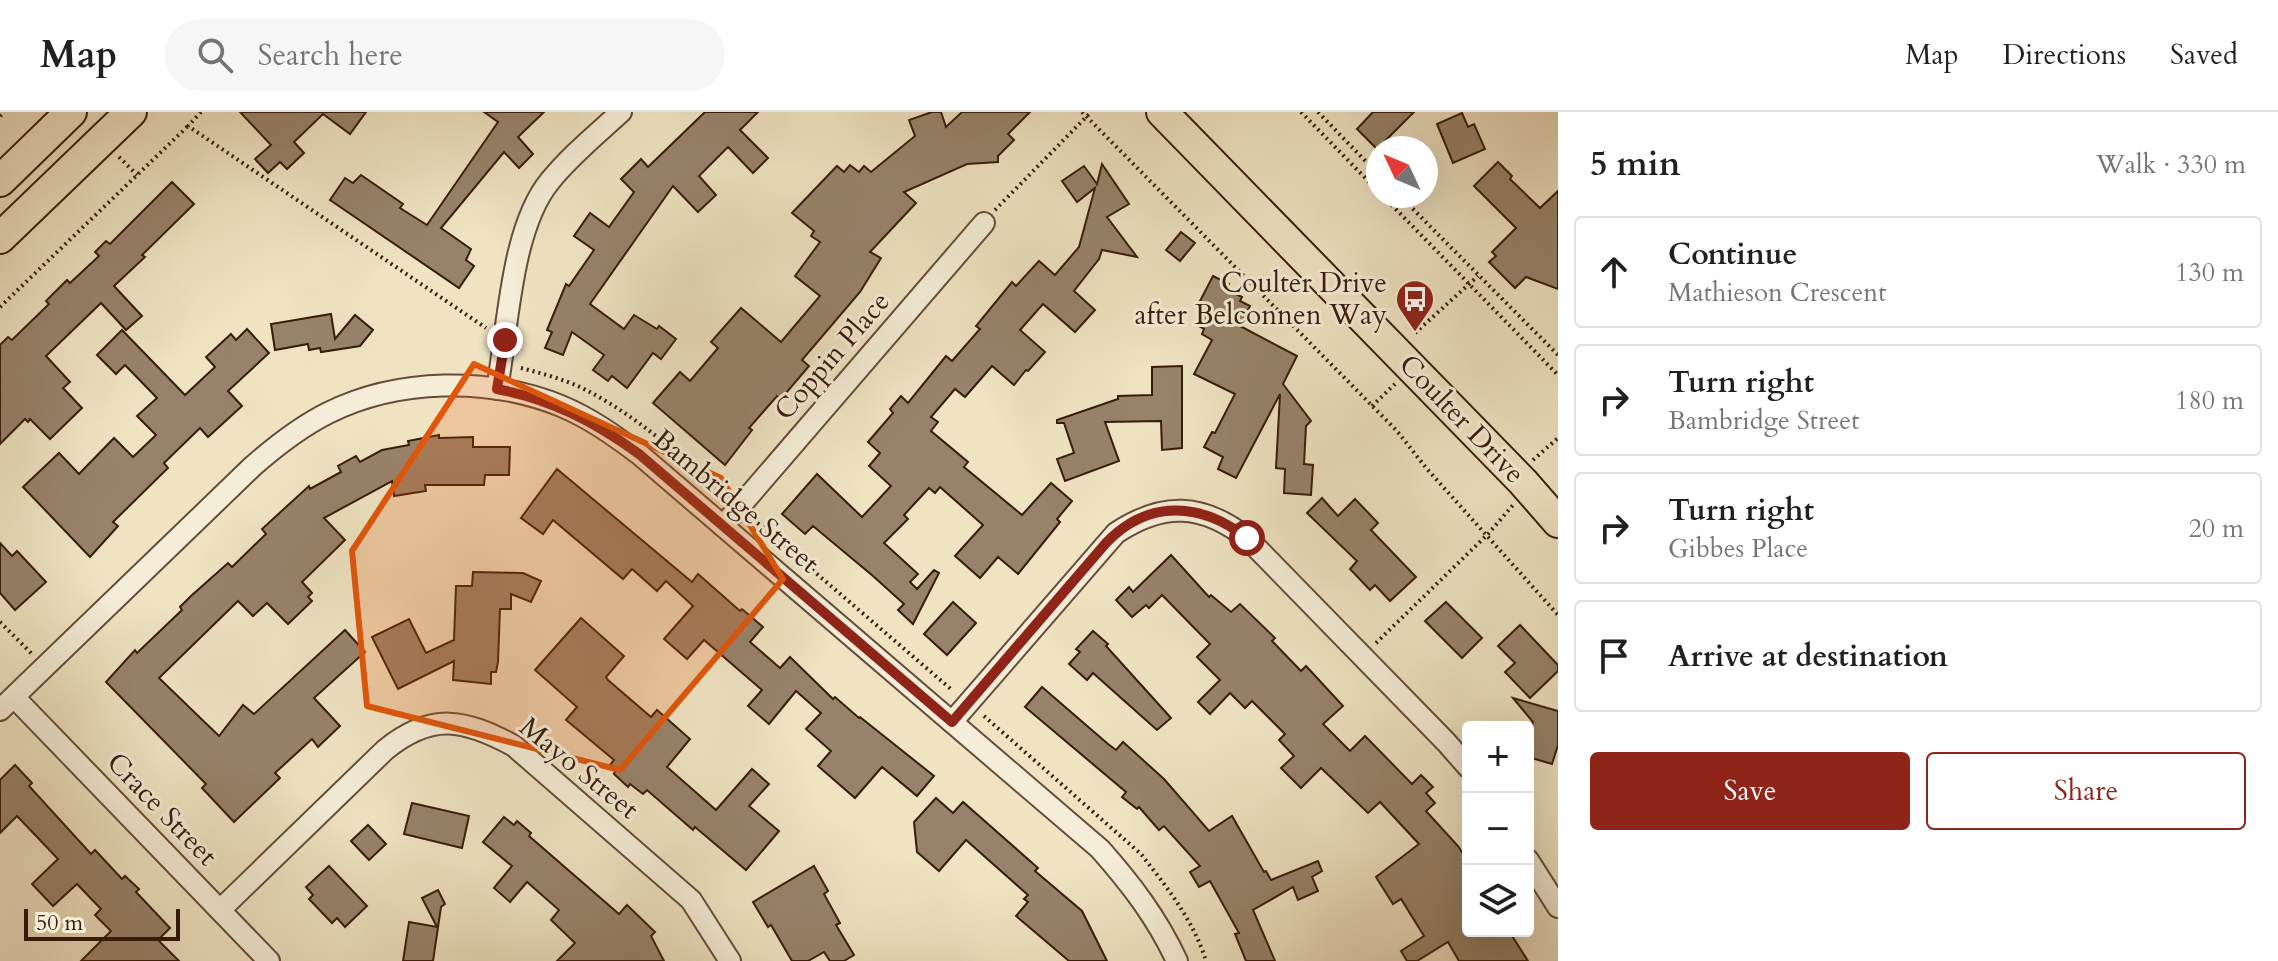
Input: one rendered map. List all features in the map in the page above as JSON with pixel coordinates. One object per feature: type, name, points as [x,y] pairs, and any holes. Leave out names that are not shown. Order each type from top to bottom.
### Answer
[{"type":"main road","points":[[0,181],[71,112]]},
{"type":"main road","name":"Coulter Drive","points":[[1162,112],[1523,482],[1558,522]]},
{"type":"main road","points":[[0,238],[120,119]]},
{"type":"street","points":[[497,389],[519,249],[530,213],[549,181],[621,112]]},
{"type":"street","name":"Coppin Place","points":[[723,526],[984,223]]},
{"type":"street","name":"Bambridge Street","points":[[7,703],[253,466],[289,436],[329,413],[374,396],[422,387],[497,389],[561,406],[602,427],[639,454],[1100,849],[1135,888],[1163,931],[1177,961]]},
{"type":"street","points":[[952,722],[1116,533],[1139,518],[1167,510],[1197,511],[1228,523],[1247,538],[1462,761]]},
{"type":"street","name":"Crace Street","points":[[7,703],[269,961]]},
{"type":"street","name":"Mayo Street","points":[[220,910],[385,750],[417,728],[444,723],[472,727],[514,746],[691,900],[730,961]]},
{"type":"street","points":[[1531,865],[1558,907]]},
{"type":"path","points":[[191,112],[196,117]]},
{"type":"path","points":[[0,307],[201,112]]},
{"type":"path","points":[[1301,112],[1366,179]]},
{"type":"path","points":[[1318,112],[1366,162]]},
{"type":"path","points":[[984,223],[1087,113],[1372,406],[1558,615]]},
{"type":"path","points":[[188,126],[505,340]]},
{"type":"path","points":[[1395,208],[1558,375]]},
{"type":"path","points":[[1412,208],[1558,355]]},
{"type":"path","points":[[1415,333],[1478,276]]},
{"type":"path","points":[[1372,406],[1399,380]]},
{"type":"path","points":[[1363,656],[1488,534]]},
{"type":"path","points":[[0,622],[46,666]]},
{"type":"highlighted area","points":[[474,364],[721,478],[783,579],[620,770],[367,706],[352,551]]},
{"type":"building","points":[[240,112],[366,112],[350,134],[323,114],[294,142],[304,153],[287,169],[280,162],[268,173],[255,159],[271,145]]},
{"type":"building","points":[[484,112],[544,112],[518,137],[533,154],[519,168],[504,152],[441,228],[471,249],[466,260],[474,266],[459,288],[330,200],[345,178],[353,183],[361,175],[403,204],[400,208],[427,225],[498,122]]},
{"type":"building","points":[[705,112],[758,112],[740,130],[768,158],[753,173],[728,147],[699,176],[716,195],[698,212],[673,186],[590,304],[624,329],[634,315],[657,329],[659,326],[676,339],[661,359],[653,353],[627,388],[612,376],[608,381],[593,370],[604,355],[572,332],[563,355],[545,348],[552,332],[547,330],[566,284],[569,286],[594,250],[574,236],[590,213],[609,227],[634,192],[621,179],[641,159],[648,167]]},
{"type":"building","points":[[941,112],[946,127],[962,112],[1030,112],[1008,134],[1014,140],[998,156],[998,162],[967,164],[904,192],[916,203],[870,252],[881,258],[860,292],[802,360],[809,366],[781,399],[777,396],[749,428],[752,430],[725,465],[653,403],[680,372],[690,381],[718,348],[711,342],[741,308],[781,342],[820,296],[795,276],[820,242],[811,236],[814,231],[792,213],[837,166],[844,172],[850,165],[859,172],[864,166],[871,172],[915,136],[909,120]]},
{"type":"building","points":[[1373,112],[1414,112],[1390,136],[1366,138],[1357,129]]},
{"type":"building","points":[[1462,113],[1468,127],[1474,124],[1485,149],[1453,163],[1437,124]]},
{"type":"building","points":[[1498,162],[1512,176],[1510,179],[1540,208],[1558,191],[1558,289],[1526,277],[1515,288],[1489,262],[1496,256],[1492,252],[1516,228],[1474,186]]},
{"type":"building","points":[[1102,164],[1129,204],[1107,217],[1137,257],[1102,250],[1099,259],[1074,291],[1095,310],[1075,332],[1043,304],[1020,330],[1045,352],[1028,371],[1014,385],[992,366],[965,397],[955,389],[931,417],[938,422],[931,431],[968,462],[964,467],[1022,515],[1051,483],[1072,501],[1057,519],[1060,522],[1018,574],[998,557],[980,578],[955,556],[983,525],[940,487],[935,493],[929,488],[904,515],[908,519],[884,543],[918,574],[910,582],[917,589],[934,570],[939,573],[913,624],[898,610],[904,604],[873,576],[813,526],[805,534],[782,514],[817,474],[862,517],[891,486],[869,466],[880,453],[868,442],[893,413],[890,409],[901,396],[908,403],[946,356],[952,361],[980,329],[976,326],[1012,282],[1016,286],[1039,261],[1055,275],[1079,247],[1095,188],[1077,202],[1062,181],[1084,166],[1097,184]]},
{"type":"building","points":[[172,182],[194,204],[114,286],[142,316],[126,330],[101,303],[46,356],[70,382],[63,388],[82,408],[50,439],[30,419],[28,422],[25,419],[0,444],[0,345],[8,337],[12,340],[49,304],[46,301],[67,280],[70,283],[99,256],[95,252],[106,241],[110,244]]},
{"type":"building","points":[[1181,232],[1195,243],[1180,261],[1166,250]]},
{"type":"building","points":[[1213,276],[1229,284],[1226,289],[1242,297],[1240,301],[1250,306],[1240,326],[1297,356],[1283,384],[1311,421],[1306,426],[1304,464],[1313,465],[1311,495],[1284,493],[1285,469],[1276,468],[1280,394],[1236,478],[1218,469],[1223,457],[1204,447],[1212,432],[1215,433],[1235,394],[1194,374],[1212,340],[1202,334],[1204,329],[1197,325],[1204,303],[1200,301]]},
{"type":"building","points":[[331,314],[335,339],[355,315],[373,330],[360,346],[321,352],[320,348],[309,350],[308,344],[275,350],[271,324]]},
{"type":"building","points":[[247,329],[269,353],[228,391],[242,406],[208,437],[200,428],[164,463],[168,468],[113,522],[118,526],[90,557],[23,487],[59,453],[79,474],[114,438],[133,457],[156,435],[137,416],[157,398],[125,365],[116,374],[97,355],[122,330],[185,395],[215,367],[206,357],[231,334],[236,340]]},
{"type":"building","points":[[1182,366],[1182,448],[1162,450],[1161,421],[1105,422],[1119,461],[1065,481],[1057,459],[1074,453],[1064,423],[1057,423],[1057,420],[1118,399],[1118,396],[1152,395],[1152,367]]},
{"type":"building","points":[[439,435],[439,438],[473,437],[473,447],[510,447],[509,475],[485,475],[484,485],[425,485],[426,491],[394,496],[392,481],[324,518],[345,540],[302,582],[312,593],[308,597],[312,601],[288,624],[267,603],[253,616],[238,601],[159,678],[219,736],[243,705],[254,714],[345,630],[365,652],[314,698],[340,726],[318,747],[312,739],[275,773],[280,778],[234,822],[202,788],[206,784],[106,682],[135,650],[137,653],[182,610],[180,607],[191,596],[228,563],[232,567],[266,534],[262,529],[309,486],[310,489],[341,472],[338,466],[356,456],[360,462],[382,450],[409,445],[408,441]]},
{"type":"building","points":[[557,469],[692,582],[698,574],[763,627],[750,642],[780,668],[790,657],[833,699],[835,697],[934,776],[917,796],[882,767],[855,798],[818,766],[831,751],[806,729],[821,713],[796,691],[769,724],[748,706],[762,690],[704,640],[687,659],[664,639],[693,606],[666,581],[657,591],[632,569],[623,579],[553,520],[543,534],[521,518]]},
{"type":"building","points":[[1322,498],[1338,516],[1355,499],[1378,523],[1371,530],[1416,577],[1390,601],[1375,585],[1370,590],[1350,569],[1357,561],[1307,513]]},
{"type":"building","points":[[0,543],[12,556],[17,551],[46,582],[15,610],[0,593]]},
{"type":"building","points":[[1171,555],[1209,597],[1211,595],[1231,612],[1240,604],[1275,638],[1272,641],[1301,671],[1306,666],[1343,706],[1323,724],[1350,751],[1365,736],[1412,784],[1421,775],[1433,787],[1426,793],[1435,803],[1426,811],[1462,852],[1462,937],[1513,937],[1528,961],[1459,961],[1448,942],[1417,961],[1407,961],[1401,951],[1424,936],[1401,899],[1393,904],[1376,877],[1419,844],[1380,802],[1368,813],[1321,768],[1301,788],[1281,768],[1294,756],[1279,740],[1285,734],[1252,701],[1245,708],[1230,693],[1210,714],[1198,702],[1220,680],[1197,657],[1210,644],[1162,595],[1149,608],[1146,605],[1132,617],[1116,600],[1129,587],[1133,592]]},
{"type":"building","points":[[473,572],[523,573],[541,581],[531,602],[511,594],[511,609],[500,609],[498,662],[496,672],[491,672],[491,684],[453,680],[454,661],[398,689],[372,637],[409,619],[426,653],[454,640],[456,586],[472,586]]},
{"type":"building","points":[[953,602],[976,623],[947,655],[924,634]]},
{"type":"building","points":[[1446,602],[1482,638],[1462,658],[1425,621]]},
{"type":"building","points":[[581,618],[624,656],[606,677],[608,680],[651,717],[657,710],[690,739],[667,767],[716,810],[752,769],[769,784],[749,806],[779,831],[746,870],[647,790],[643,794],[630,784],[628,787],[609,766],[614,760],[566,720],[577,707],[535,670]]},
{"type":"building","points":[[1520,625],[1558,665],[1558,671],[1530,698],[1505,672],[1515,663],[1498,646]]},
{"type":"building","points":[[1093,631],[1108,644],[1106,646],[1171,718],[1157,730],[1093,673],[1087,680],[1069,664],[1080,652],[1076,649]]},
{"type":"building","points":[[1042,687],[1116,750],[1123,742],[1164,779],[1209,831],[1232,816],[1271,880],[1318,861],[1322,871],[1312,877],[1318,891],[1298,900],[1293,887],[1253,910],[1275,961],[1246,961],[1235,934],[1239,933],[1210,881],[1199,887],[1190,872],[1200,866],[1164,826],[1159,830],[1139,807],[1137,809],[1122,797],[1126,792],[1025,707]]},
{"type":"building","points":[[1513,698],[1558,711],[1558,745],[1552,764],[1534,759],[1532,721]]},
{"type":"building","points":[[15,765],[32,783],[29,786],[91,854],[95,850],[122,879],[125,876],[139,889],[136,892],[170,928],[158,940],[179,961],[81,961],[111,931],[95,915],[101,909],[77,884],[53,906],[32,884],[58,859],[17,816],[0,833],[0,780]]},
{"type":"building","points":[[936,798],[953,813],[963,802],[1038,868],[1035,871],[1082,911],[1107,961],[1069,961],[1016,916],[1028,902],[1024,899],[1028,895],[966,840],[939,871],[917,852],[914,822]]},
{"type":"building","points":[[412,803],[469,816],[462,848],[404,834]]},
{"type":"building","points":[[504,817],[514,825],[517,821],[531,833],[529,836],[619,914],[627,905],[655,932],[651,936],[664,961],[557,961],[575,943],[551,920],[559,910],[527,882],[510,902],[494,888],[512,866],[483,842]]},
{"type":"building","points":[[368,825],[386,844],[369,860],[351,841]]},
{"type":"building","points":[[329,866],[367,906],[345,927],[337,918],[332,923],[309,899],[313,895],[306,887]]},
{"type":"building","points":[[814,866],[828,891],[824,894],[840,923],[836,925],[854,955],[844,961],[830,961],[824,952],[808,961],[792,961],[753,902]]},
{"type":"building","points":[[438,890],[445,904],[441,907],[433,961],[403,961],[409,922],[437,927],[422,898]]},
{"type":"place","name":"Coulter Drive after Belconnen Way","points":[[1415,333]]},
{"type":"route","points":[[505,340],[497,389],[561,406],[602,427],[639,454],[952,722],[1106,543],[1139,518],[1167,510],[1197,511],[1228,523],[1247,538]]}]
